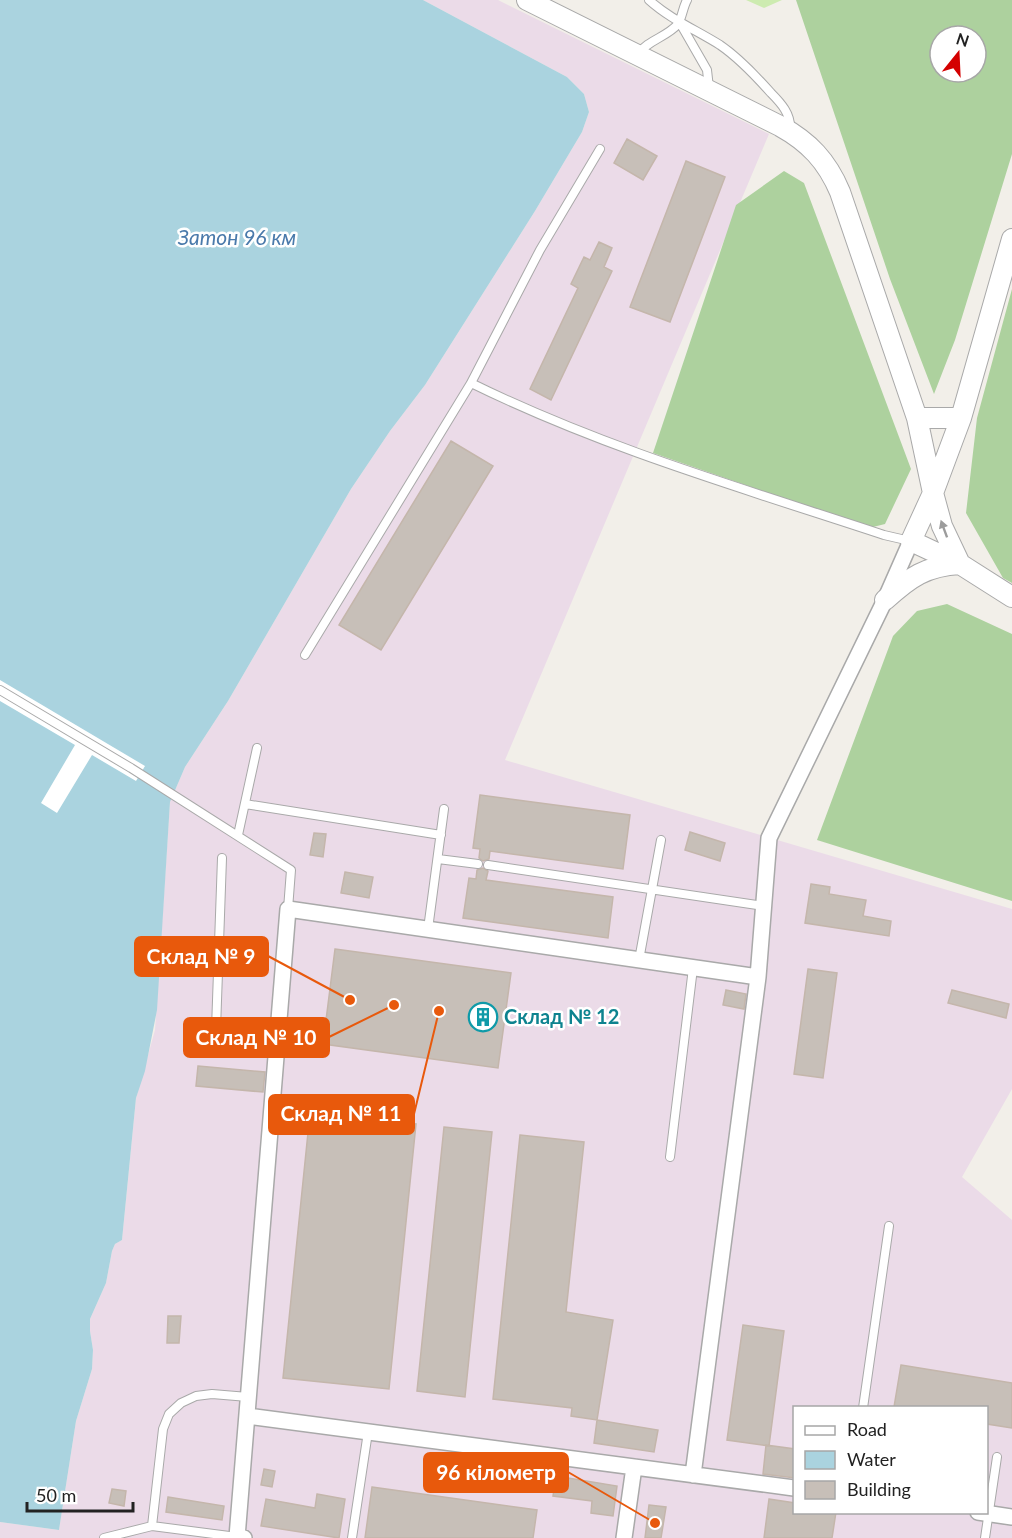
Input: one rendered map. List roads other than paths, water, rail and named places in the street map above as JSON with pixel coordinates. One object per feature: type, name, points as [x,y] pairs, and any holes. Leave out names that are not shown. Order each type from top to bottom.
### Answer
[{"type":"street","points":[[527,0],[790,131],[818,153],[836,183],[917,418],[942,526],[960,564]]},
{"type":"street","points":[[693,1475],[758,977],[769,838],[885,600],[933,493],[961,418],[1012,239]]},
{"type":"street","points":[[917,418],[961,418]]},
{"type":"street","points":[[911,541],[960,564],[1012,597]]},
{"type":"street","points":[[885,600],[921,571],[940,565],[960,564]]},
{"type":"street","points":[[240,1537],[248,1397],[288,909],[758,977]]},
{"type":"street","points":[[247,1416],[793,1488]]},
{"type":"street","points":[[624,1538],[634,1467]]},
{"type":"street","points":[[988,1514],[1012,1517]]},
{"type":"lane","points":[[649,0],[679,22],[719,45],[757,77],[782,105],[788,115],[790,131]]},
{"type":"lane","points":[[637,55],[679,22],[687,0]]},
{"type":"lane","points":[[679,22],[707,70],[709,91]]},
{"type":"lane","points":[[305,655],[471,383],[540,250],[600,149]]},
{"type":"lane","points":[[471,383],[523,408],[635,453],[884,535],[911,541]]},
{"type":"lane","points":[[0,690],[179,797],[291,870],[288,909]]},
{"type":"lane","points":[[238,835],[257,748]]},
{"type":"lane","points":[[244,804],[441,836]]},
{"type":"lane","points":[[428,929],[444,809]]},
{"type":"lane","points":[[639,960],[661,840]]},
{"type":"lane","points":[[222,858],[216,1029],[278,1030]]},
{"type":"lane","points":[[438,859],[478,864]]},
{"type":"lane","points":[[488,865],[764,906]]},
{"type":"lane","points":[[670,1157],[693,968]]},
{"type":"lane","points":[[863,1406],[889,1226]]},
{"type":"lane","points":[[153,1526],[163,1429],[170,1414],[181,1403],[196,1396],[212,1394],[248,1397]]},
{"type":"lane","points":[[352,1538],[368,1432]]},
{"type":"lane","points":[[988,1497],[998,1457]]},
{"type":"lane","points":[[984,1514],[986,1538]]},
{"type":"lane","points":[[104,1538],[153,1526],[240,1537]]},
{"type":"water","name":"Затон 96 км","points":[[0,0],[423,0],[567,77],[584,94],[589,112],[582,132],[535,211],[425,385],[390,431],[351,489],[228,701],[185,767],[170,802],[157,1010],[145,1071],[136,1098],[122,1240],[115,1244],[112,1251],[106,1283],[90,1319],[92,1369],[76,1421],[59,1530],[0,1522]]},
{"type":"place","name":"Склад № 9","points":[[350,1000]]},
{"type":"place","name":"Склад № 10","points":[[394,1005]]},
{"type":"place","name":"Склад № 11","points":[[439,1011]]},
{"type":"place","name":"Склад № 12","points":[[483,1017]]},
{"type":"place","name":"96 кілометр","points":[[655,1523]]}]
